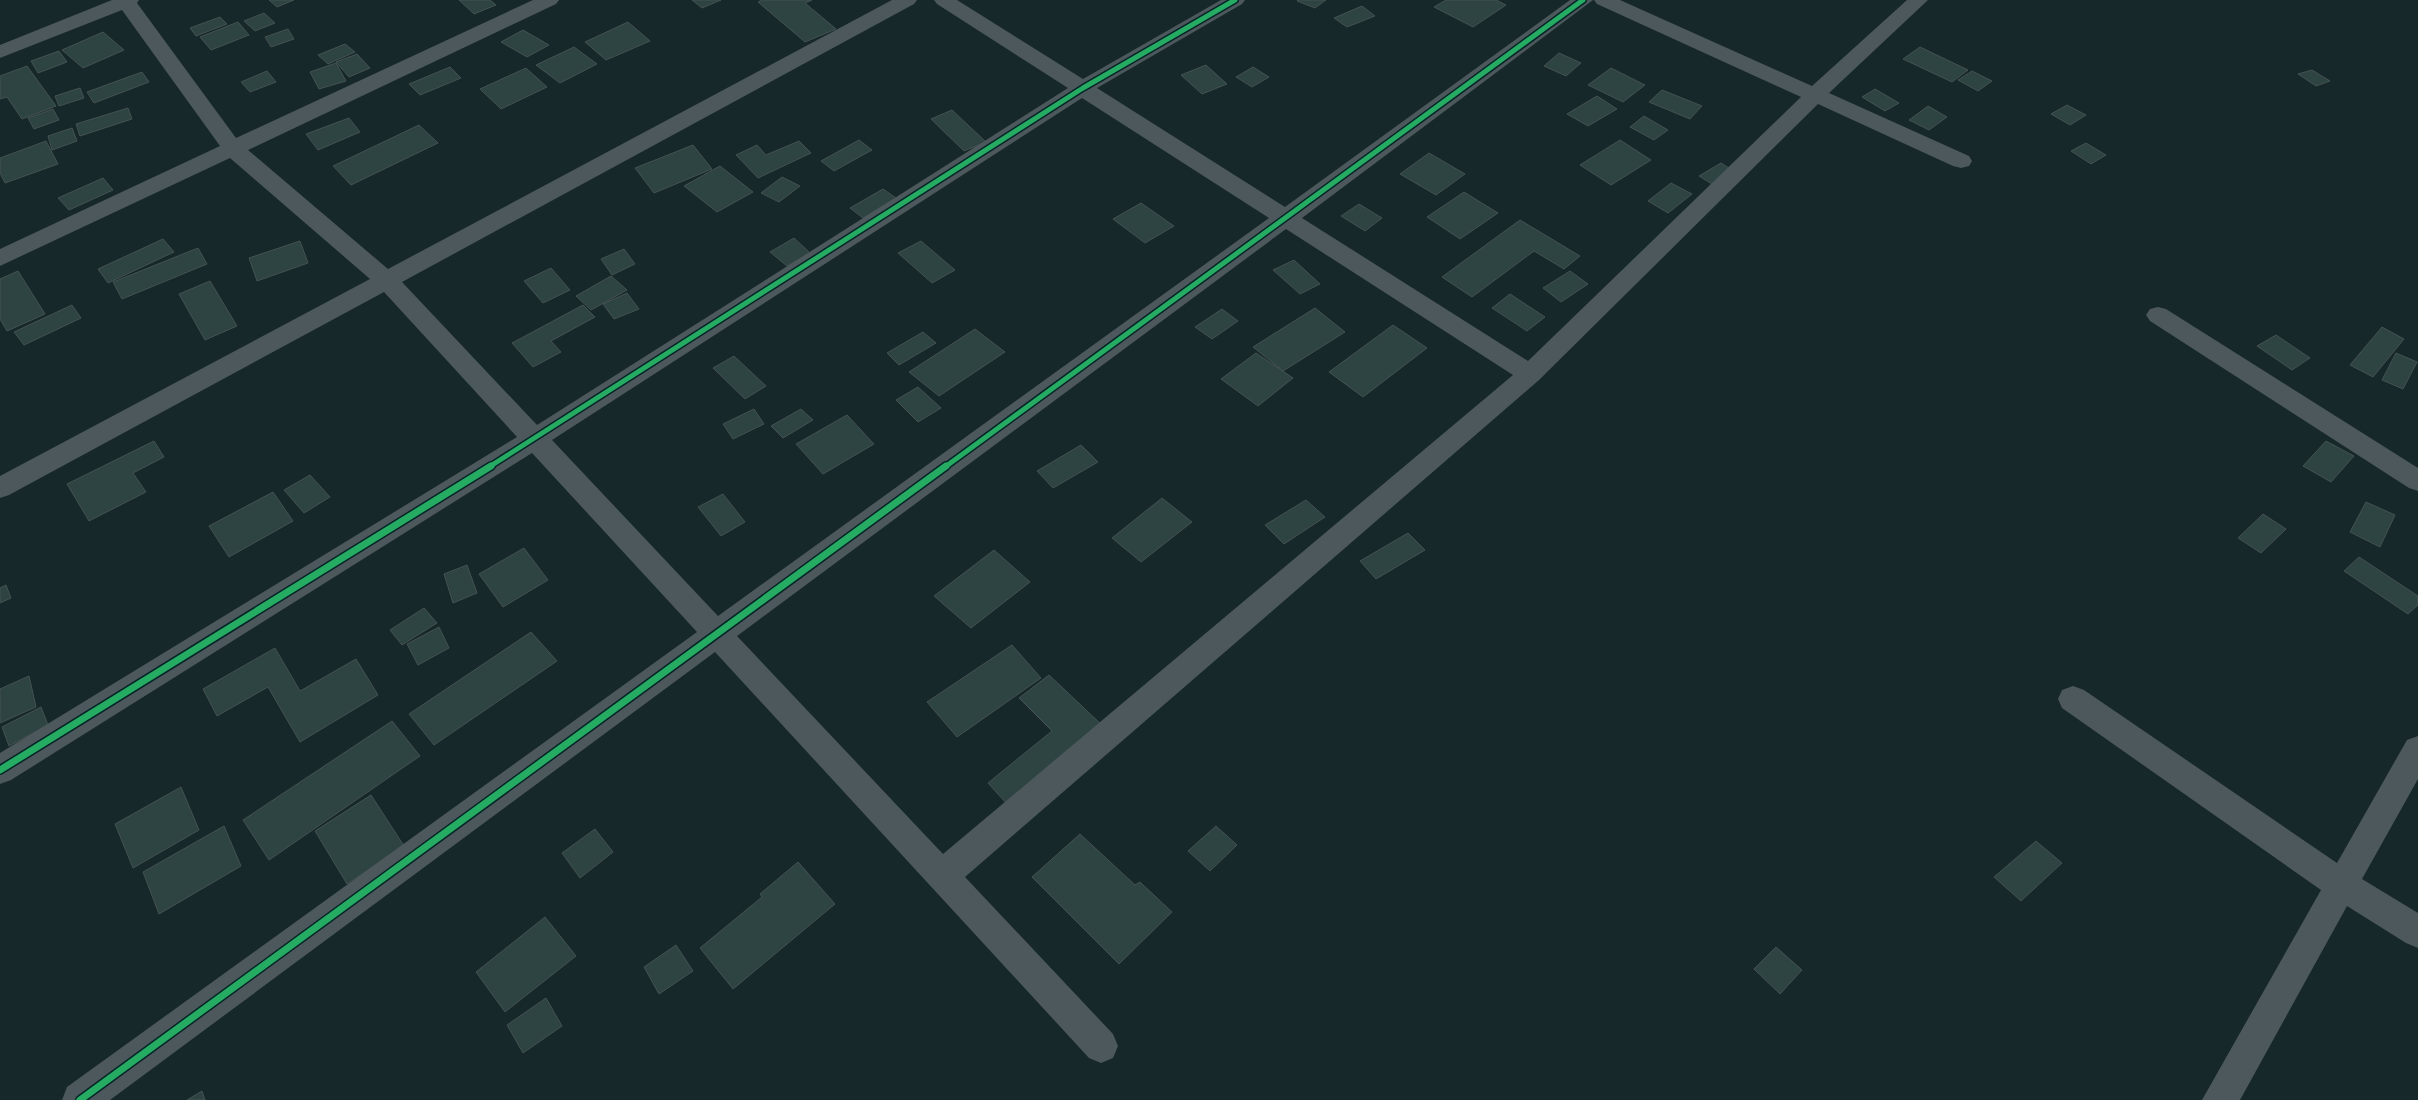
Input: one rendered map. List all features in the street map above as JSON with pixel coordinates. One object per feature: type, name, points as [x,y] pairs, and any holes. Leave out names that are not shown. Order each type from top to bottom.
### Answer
[{"type":"street","points":[[0,52],[127,0],[233,149],[386,280],[1101,1046]]},
{"type":"street","points":[[0,258],[550,0]]},
{"type":"street","points":[[0,488],[907,0]]},
{"type":"street","points":[[944,0],[1530,374]]},
{"type":"street","points":[[0,770],[534,439],[1083,88],[1235,0]]},
{"type":"street","points":[[80,1100],[1583,0]]},
{"type":"street","points":[[1604,0],[1961,161]]},
{"type":"street","points":[[942,876],[1530,374],[1816,95],[1918,0]]},
{"type":"street","points":[[2158,315],[2418,481]]},
{"type":"street","points":[[2073,699],[2342,885],[2418,932]]},
{"type":"street","points":[[2220,1100],[2418,750]]},
{"type":"building","points":[[269,0],[294,0],[277,7]]},
{"type":"building","points":[[459,0],[490,0],[496,5],[474,14]]},
{"type":"building","points":[[692,0],[721,0],[702,8]]},
{"type":"building","points":[[762,0],[812,0],[805,3],[836,29],[805,42],[758,2]]},
{"type":"building","points":[[1298,0],[1326,0],[1315,8]]},
{"type":"building","points":[[1446,0],[1496,0],[1506,5],[1473,27],[1434,7]]},
{"type":"building","points":[[1362,6],[1375,16],[1347,27],[1334,18]]},
{"type":"building","points":[[264,13],[275,23],[255,31],[244,21]]},
{"type":"building","points":[[220,17],[227,24],[196,36],[190,28]]},
{"type":"building","points":[[238,22],[249,35],[211,50],[200,37]]},
{"type":"building","points":[[628,22],[650,41],[606,60],[585,42]]},
{"type":"building","points":[[288,29],[294,39],[271,47],[265,37]]},
{"type":"building","points":[[523,30],[549,45],[527,57],[501,42]]},
{"type":"building","points":[[103,32],[124,50],[83,68],[62,50]]},
{"type":"building","points":[[345,44],[355,52],[328,64],[318,55]]},
{"type":"building","points":[[574,47],[597,64],[560,83],[536,65]]},
{"type":"building","points":[[1920,47],[1968,70],[1952,82],[1903,59]]},
{"type":"building","points":[[59,51],[67,62],[38,73],[31,61]]},
{"type":"building","points":[[1559,53],[1581,63],[1566,76],[1544,66]]},
{"type":"building","points":[[357,54],[370,68],[349,77],[336,62]]},
{"type":"building","points":[[336,63],[346,81],[319,89],[310,72]]},
{"type":"building","points":[[1206,65],[1227,84],[1202,94],[1181,75]]},
{"type":"building","points":[[27,66],[56,106],[22,119],[7,97],[0,99],[0,76]]},
{"type":"building","points":[[450,67],[461,78],[420,95],[409,84]]},
{"type":"building","points":[[1253,67],[1269,77],[1252,87],[1236,77]]},
{"type":"building","points":[[526,68],[547,87],[501,109],[480,89]]},
{"type":"building","points":[[1611,68],[1645,85],[1623,102],[1588,85]]},
{"type":"building","points":[[2312,70],[2330,81],[2316,86],[2298,74]]},
{"type":"building","points":[[267,71],[276,82],[250,92],[241,82]]},
{"type":"building","points":[[1972,71],[1992,81],[1978,91],[1958,80]]},
{"type":"building","points":[[142,72],[149,82],[94,103],[87,92]]},
{"type":"building","points":[[80,88],[84,98],[59,106],[55,96]]},
{"type":"building","points":[[1875,89],[1899,103],[1885,111],[1862,97]]},
{"type":"building","points":[[1662,90],[1702,106],[1690,119],[1649,102]]},
{"type":"building","points":[[1597,96],[1617,109],[1588,126],[1567,114]]},
{"type":"building","points":[[2067,105],[2086,115],[2070,125],[2051,114]]},
{"type":"building","points":[[1928,106],[1947,117],[1929,130],[1909,120]]},
{"type":"building","points":[[128,108],[132,119],[80,136],[76,124]]},
{"type":"building","points":[[53,109],[59,120],[34,129],[28,118]]},
{"type":"building","points":[[952,110],[986,142],[964,151],[931,119]]},
{"type":"building","points":[[1644,116],[1668,130],[1654,140],[1630,127]]},
{"type":"building","points":[[349,118],[360,132],[318,150],[306,134]]},
{"type":"building","points":[[419,125],[438,143],[351,185],[333,166]]},
{"type":"building","points":[[72,128],[77,141],[52,150],[48,136]]},
{"type":"building","points":[[859,140],[872,150],[834,171],[821,161]]},
{"type":"building","points":[[1620,140],[1651,160],[1611,185],[1580,165]]},
{"type":"building","points":[[46,141],[58,164],[5,183],[0,173],[0,158]]},
{"type":"building","points":[[799,141],[811,153],[758,178],[736,155],[757,145],[766,155]]},
{"type":"building","points":[[2086,143],[2106,155],[2091,164],[2071,151]]},
{"type":"building","points":[[693,145],[712,169],[654,193],[635,168]]},
{"type":"building","points":[[1429,153],[1465,174],[1436,195],[1400,174]]},
{"type":"building","points":[[1721,163],[1737,173],[1715,186],[1699,176]]},
{"type":"building","points":[[720,166],[753,192],[717,212],[684,186]]},
{"type":"building","points":[[782,177],[800,186],[779,202],[761,193]]},
{"type":"building","points":[[103,178],[113,190],[69,210],[58,198]]},
{"type":"building","points":[[1671,183],[1692,194],[1668,213],[1648,201]]},
{"type":"building","points":[[883,189],[896,198],[863,218],[850,208]]},
{"type":"building","points":[[1464,192],[1498,213],[1460,239],[1427,217]]},
{"type":"building","points":[[1141,203],[1174,226],[1145,243],[1113,219]]},
{"type":"building","points":[[1359,204],[1382,218],[1365,231],[1341,216]]},
{"type":"building","points":[[1520,220],[1580,256],[1564,269],[1534,251],[1472,297],[1442,277]]},
{"type":"building","points":[[794,238],[810,253],[787,266],[770,252]]},
{"type":"building","points":[[163,239],[174,252],[108,283],[98,269]]},
{"type":"building","points":[[300,241],[308,263],[257,281],[249,258]]},
{"type":"building","points":[[921,241],[955,270],[932,283],[898,253]]},
{"type":"building","points":[[198,248],[207,264],[122,299],[113,282]]},
{"type":"building","points":[[624,249],[635,264],[612,275],[601,259]]},
{"type":"building","points":[[1294,260],[1320,284],[1300,294],[1273,270]]},
{"type":"building","points":[[551,268],[570,290],[543,303],[524,281]]},
{"type":"building","points":[[18,271],[45,314],[7,331],[0,319],[0,279]]},
{"type":"building","points":[[1570,271],[1588,284],[1561,302],[1543,288]]},
{"type":"building","points":[[611,276],[627,290],[591,310],[576,296]]},
{"type":"building","points":[[210,281],[237,326],[205,340],[179,294]]},
{"type":"building","points":[[627,293],[639,309],[614,319],[603,304]]},
{"type":"building","points":[[1510,294],[1545,317],[1527,331],[1492,308]]},
{"type":"building","points":[[72,305],[81,318],[24,345],[14,332]]},
{"type":"building","points":[[583,305],[595,317],[551,341],[561,352],[533,367],[512,343]]},
{"type":"building","points":[[1315,308],[1345,332],[1283,371],[1253,347]]},
{"type":"building","points":[[1222,309],[1238,321],[1212,339],[1195,327]]},
{"type":"building","points":[[1393,325],[1427,348],[1363,397],[1329,372]]},
{"type":"building","points":[[2382,327],[2404,339],[2373,377],[2350,365]]},
{"type":"building","points":[[975,329],[1005,352],[939,396],[909,372]]},
{"type":"building","points":[[923,332],[936,343],[899,365],[887,353]]},
{"type":"building","points":[[2276,335],[2310,358],[2292,370],[2257,346]]},
{"type":"building","points":[[1256,353],[1293,378],[1258,406],[1221,379]]},
{"type":"building","points":[[2396,353],[2417,362],[2403,389],[2382,380]]},
{"type":"building","points":[[734,356],[766,386],[745,399],[713,368]]},
{"type":"building","points":[[918,387],[941,408],[918,422],[896,400]]},
{"type":"building","points":[[754,409],[764,424],[733,439],[723,424]]},
{"type":"building","points":[[801,409],[813,420],[783,438],[771,426]]},
{"type":"building","points":[[847,415],[874,444],[823,474],[796,444]]},
{"type":"building","points":[[154,441],[164,457],[133,473],[146,492],[89,521],[67,484]]},
{"type":"building","points":[[2326,441],[2354,456],[2331,482],[2303,466]]},
{"type":"building","points":[[1081,445],[1098,462],[1053,488],[1037,471]]},
{"type":"building","points":[[310,475],[330,497],[304,513],[284,490]]},
{"type":"building","points":[[273,492],[293,521],[229,557],[209,526]]},
{"type":"building","points":[[723,494],[745,522],[721,536],[698,507]]},
{"type":"building","points":[[1162,498],[1192,522],[1141,562],[1112,538]]},
{"type":"building","points":[[1306,500],[1325,517],[1284,544],[1265,525]]},
{"type":"building","points":[[2366,502],[2395,515],[2380,547],[2350,532]]},
{"type":"building","points":[[2263,514],[2286,529],[2261,553],[2238,538]]},
{"type":"building","points":[[1408,533],[1425,550],[1376,579],[1360,561]]},
{"type":"building","points":[[524,548],[548,580],[503,607],[479,574]]},
{"type":"building","points":[[994,550],[1030,582],[971,628],[934,596]]},
{"type":"building","points":[[2359,557],[2418,596],[2418,605],[2408,614],[2344,571]]},
{"type":"building","points":[[467,565],[477,593],[453,603],[444,574]]},
{"type":"building","points":[[6,585],[11,598],[0,603],[0,588]]},
{"type":"building","points":[[424,608],[437,623],[402,645],[390,630]]},
{"type":"building","points":[[439,627],[449,648],[418,665],[407,644]]},
{"type":"building","points":[[531,632],[557,661],[434,745],[409,714]]},
{"type":"building","points":[[1012,645],[1041,678],[957,737],[927,702]]},
{"type":"building","points":[[275,648],[300,691],[356,659],[378,695],[300,742],[268,687],[217,716],[203,689]]},
{"type":"building","points":[[1049,675],[1103,726],[1007,804],[988,783],[1052,731],[1019,698]]},
{"type":"building","points":[[29,676],[36,707],[0,723],[0,689]]},
{"type":"building","points":[[41,707],[48,725],[9,746],[2,727]]},
{"type":"building","points":[[392,721],[420,756],[269,860],[243,820]]},
{"type":"building","points":[[181,787],[199,830],[133,868],[115,824]]},
{"type":"building","points":[[371,795],[404,846],[347,884],[315,831]]},
{"type":"building","points":[[224,826],[241,866],[159,914],[143,872]]},
{"type":"building","points":[[1216,826],[1237,845],[1210,871],[1188,851]]},
{"type":"building","points":[[595,829],[613,852],[580,878],[562,853]]},
{"type":"building","points":[[1080,834],[1135,885],[1140,882],[1172,912],[1119,964],[1032,877]]},
{"type":"building","points":[[2036,841],[2062,863],[2021,901],[1994,877]]},
{"type":"building","points":[[798,862],[835,904],[733,989],[700,948],[762,897],[760,894]]},
{"type":"building","points":[[545,917],[576,956],[505,1012],[476,972]]},
{"type":"building","points":[[676,945],[693,971],[659,994],[644,967]]},
{"type":"building","points":[[1776,947],[1802,970],[1780,994],[1754,969]]},
{"type":"building","points":[[546,998],[562,1026],[523,1053],[507,1025]]},
{"type":"building","points":[[202,1091],[205,1100],[187,1100]]},
{"type":"cycle path","points":[[0,770],[534,439],[1083,88],[1235,0]]},
{"type":"cycle path","points":[[80,1100],[1583,0]]}]
